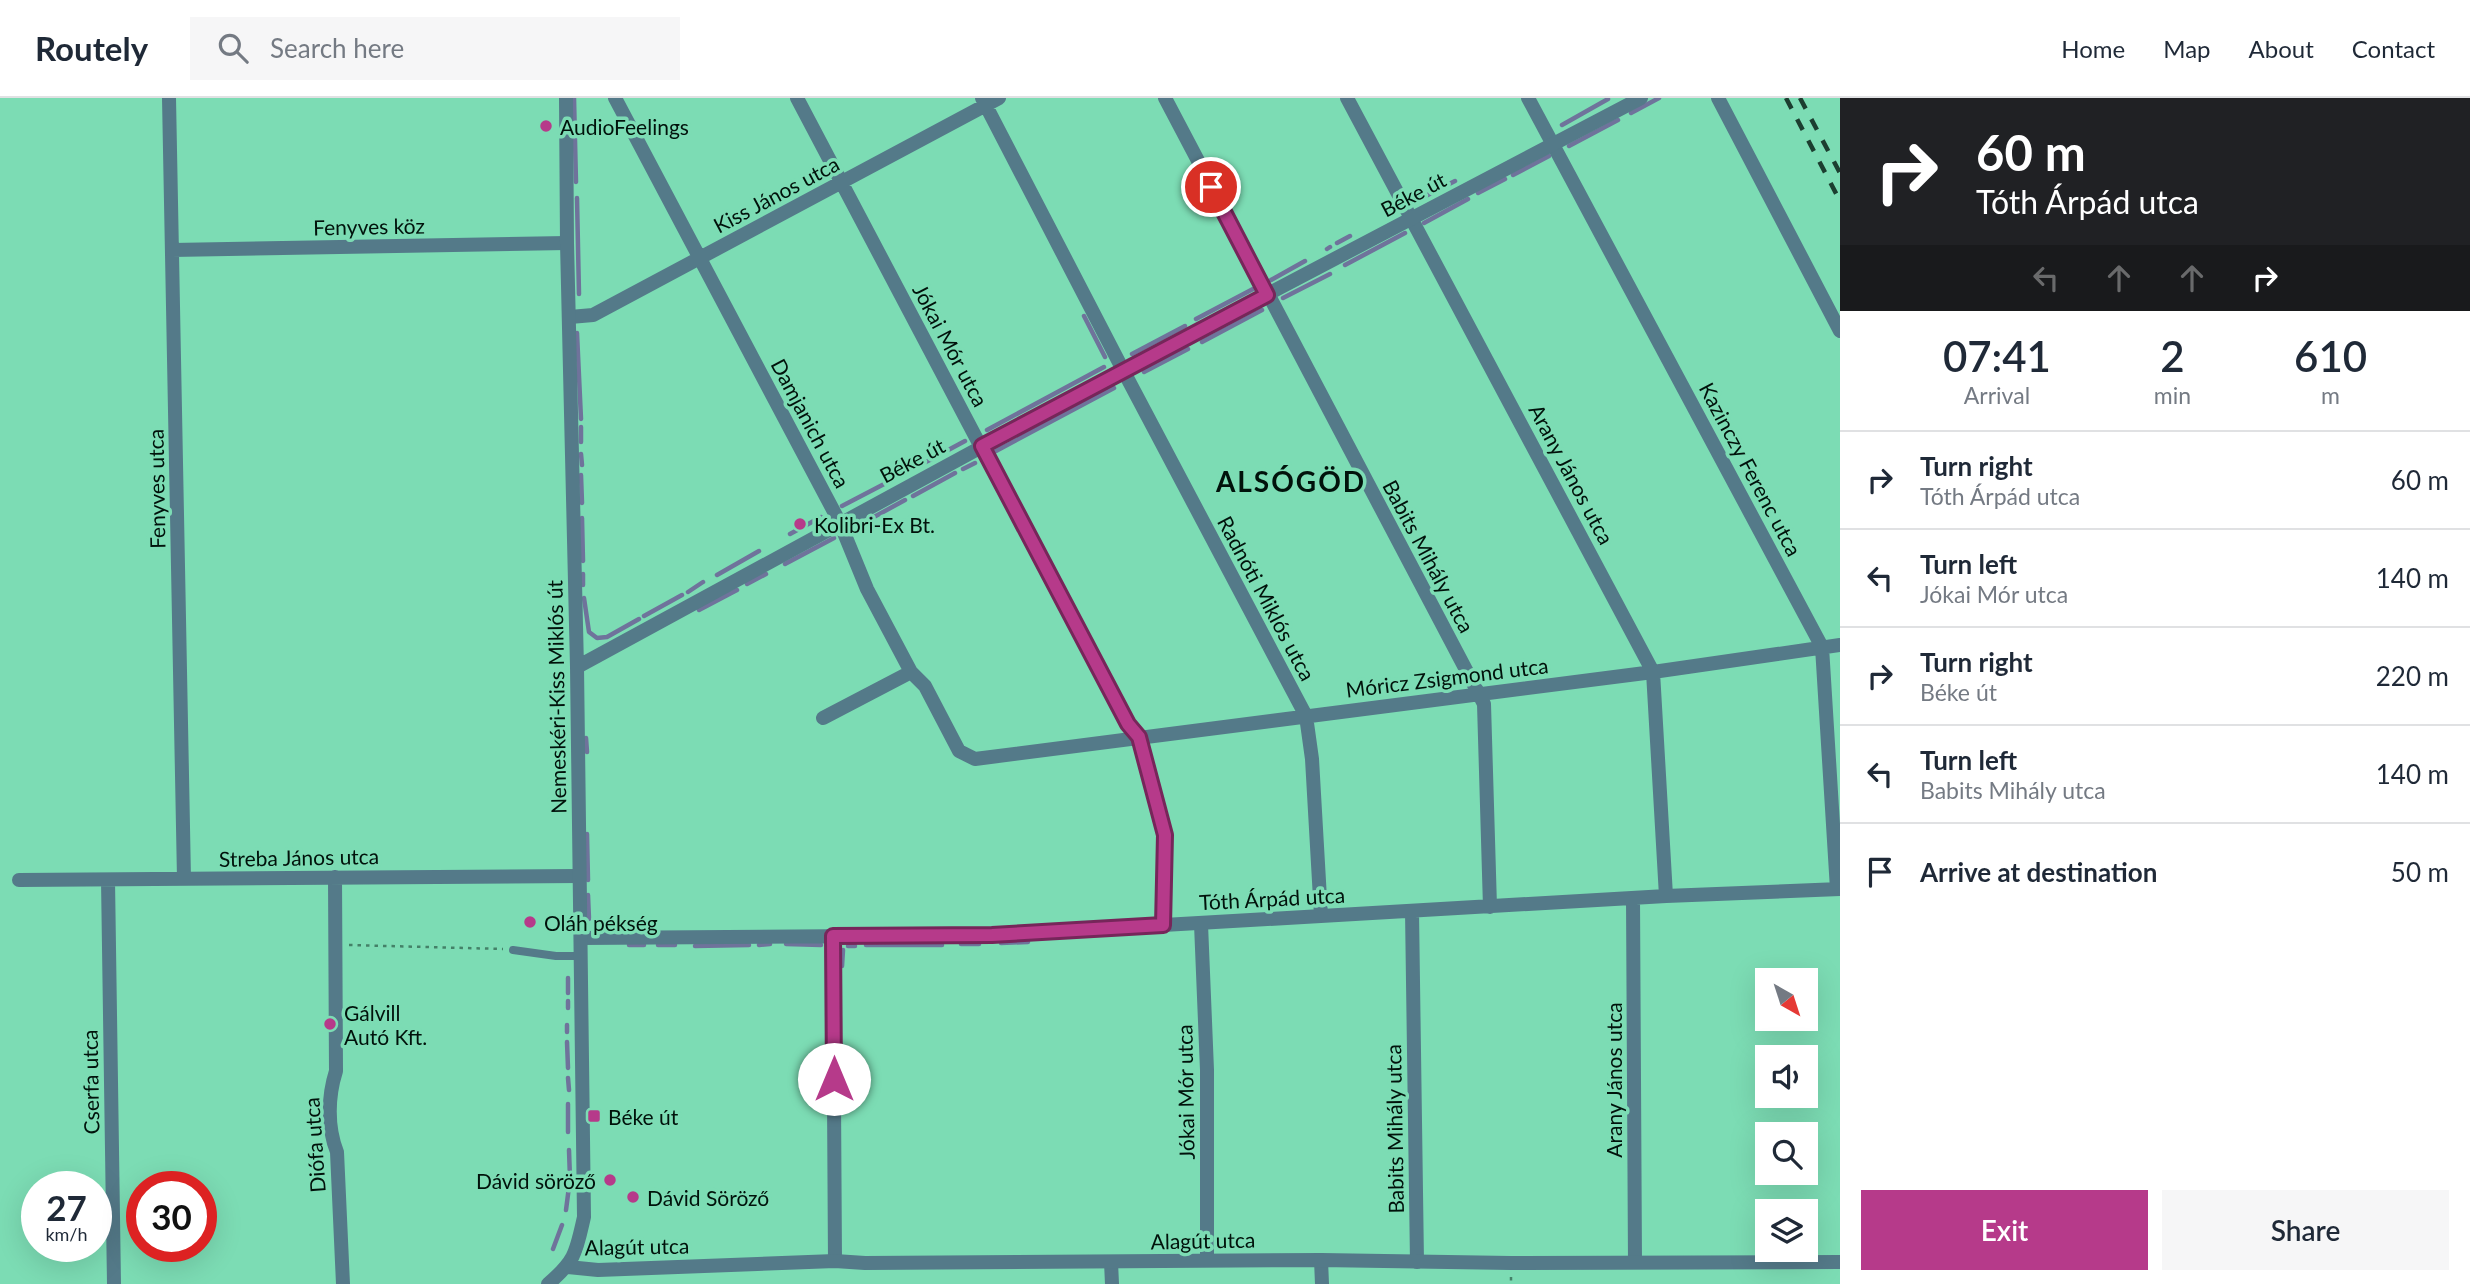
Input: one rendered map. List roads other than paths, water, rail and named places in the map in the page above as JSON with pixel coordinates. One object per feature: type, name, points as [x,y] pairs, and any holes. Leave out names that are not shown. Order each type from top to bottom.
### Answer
[{"type":"street","name":"Fenyves utca","points":[[169,98],[184,879]]},
{"type":"street","name":"Nemeskéri-Kiss Miklós út","points":[[566,98],[584,1217],[576,1249],[568,1267]]},
{"type":"street","name":"Damjanich utca","points":[[615,98],[840,523],[867,589],[911,672],[925,686],[959,751],[975,759]]},
{"type":"street","name":"Jókai Mór utca","points":[[797,98],[1128,724],[1139,737],[1165,835],[1163,925]]},
{"type":"street","name":"Babits Mihály utca","points":[[1165,98],[1484,704],[1490,907]]},
{"type":"street","name":"Arany János utca","points":[[1347,98],[1653,672],[1666,896]]},
{"type":"street","name":"Kazinczy Ferenc utca","points":[[1528,98],[1822,647],[1838,889]]},
{"type":"street","name":"Béke út","points":[[577,667],[1123,370],[1641,98]]},
{"type":"street","points":[[1718,98],[1840,331]]},
{"type":"street","name":"Kiss János utca","points":[[570,317],[593,315],[841,183],[989,100]]},
{"type":"street","name":"Radnóti Miklós utca","points":[[989,100],[1123,370],[1306,716],[1312,759],[1321,916]]},
{"type":"street","name":"Fenyves köz","points":[[172,250],[567,243]]},
{"type":"street","name":"Móricz Zsigmond utca","points":[[975,759],[1653,672],[1840,645]]},
{"type":"street","points":[[823,718],[911,672]]},
{"type":"street","name":"Streba János utca","points":[[19,880],[579,876]]},
{"type":"street","name":"Diófa utca","points":[[335,877],[336,1071],[331,1088],[331,1137],[337,1152],[343,1284]]},
{"type":"street","name":"Cserfa utca","points":[[108,880],[114,1284]]},
{"type":"street","name":"Tóth Árpád utca","points":[[581,938],[992,935],[1666,896],[1838,889]]},
{"type":"street","name":"Arany János utca","points":[[1633,898],[1635,1262]]},
{"type":"street","name":"Babits Mihály utca","points":[[1412,911],[1417,1262]]},
{"type":"street","name":"Jókai Mór utca","points":[[1201,923],[1207,1070],[1208,1260]]},
{"type":"street","points":[[833,936],[835,1261]]},
{"type":"street","points":[[1321,1260],[1322,1284]]},
{"type":"street","name":"Alagút utca","points":[[568,1267],[598,1270],[835,1261],[1840,1262]]},
{"type":"street","points":[[1111,1262],[1112,1284]]},
{"type":"street","points":[[548,1284],[568,1267]]},
{"type":"lane","points":[[513,950],[556,956],[581,956]]},
{"type":"waterway","points":[[574,98],[576,182]]},
{"type":"waterway","points":[[1631,113],[1659,98]]},
{"type":"waterway","points":[[1562,125],[1608,99]]},
{"type":"waterway","points":[[1569,146],[1618,120]]},
{"type":"waterway","points":[[1513,175],[1549,156]]},
{"type":"waterway","points":[[1478,193],[1505,179]]},
{"type":"waterway","points":[[1416,201],[1455,181]]},
{"type":"waterway","points":[[577,198],[579,294]]},
{"type":"waterway","points":[[1424,223],[1468,199]]},
{"type":"waterway","points":[[1345,265],[1405,233]]},
{"type":"waterway","points":[[1337,243],[1350,236]]},
{"type":"waterway","points":[[1271,280],[1305,261]]},
{"type":"waterway","points":[[1283,298],[1330,274]]},
{"type":"waterway","points":[[1196,319],[1253,289]]},
{"type":"waterway","points":[[1202,342],[1262,310]]},
{"type":"waterway","points":[[1084,316],[1105,357]]},
{"type":"waterway","points":[[1132,354],[1185,326]]},
{"type":"waterway","points":[[577,333],[581,419]]},
{"type":"waterway","points":[[1144,372],[1188,349]]},
{"type":"waterway","points":[[987,430],[1104,367]]},
{"type":"waterway","points":[[996,451],[1114,388]]},
{"type":"waterway","points":[[581,427],[581,442]]},
{"type":"waterway","points":[[939,455],[965,441]]},
{"type":"waterway","points":[[581,454],[582,465]]},
{"type":"waterway","points":[[911,469],[932,459]]},
{"type":"waterway","points":[[963,469],[975,463]]},
{"type":"waterway","points":[[899,476],[904,473]]},
{"type":"waterway","points":[[913,496],[955,473]]},
{"type":"waterway","points":[[581,475],[582,503]]},
{"type":"waterway","points":[[842,506],[888,482]]},
{"type":"waterway","points":[[852,529],[905,500]]},
{"type":"waterway","points":[[790,534],[821,517]]},
{"type":"waterway","points":[[582,518],[583,561]]},
{"type":"waterway","points":[[785,564],[834,538]]},
{"type":"waterway","points":[[717,575],[759,551]]},
{"type":"waterway","points":[[583,574],[583,585]]},
{"type":"waterway","points":[[747,584],[766,574]]},
{"type":"waterway","points":[[688,592],[703,582]]},
{"type":"waterway","points":[[699,610],[737,590]]},
{"type":"waterway","points":[[644,616],[682,595]]},
{"type":"waterway","points":[[584,598],[589,632],[597,638],[607,637],[639,619]]},
{"type":"waterway","points":[[586,738],[587,752]]},
{"type":"waterway","points":[[587,834],[588,880]]},
{"type":"waterway","points":[[588,895],[589,919]]},
{"type":"waterway","points":[[1001,943],[1028,942]]},
{"type":"waterway","points":[[759,945],[770,944]]},
{"type":"waterway","points":[[786,944],[821,945]]},
{"type":"waterway","points":[[961,944],[979,944]]},
{"type":"waterway","points":[[629,945],[644,945]]},
{"type":"waterway","points":[[658,945],[675,945]]},
{"type":"waterway","points":[[695,946],[749,945]]},
{"type":"waterway","points":[[866,945],[942,945]]},
{"type":"waterway","points":[[848,946],[855,946]]},
{"type":"waterway","points":[[842,966],[843,950]]},
{"type":"waterway","points":[[568,978],[568,993]]},
{"type":"waterway","points":[[568,1001],[568,1008]]},
{"type":"waterway","points":[[567,1025],[567,1032]]},
{"type":"waterway","points":[[567,1042],[568,1068]]},
{"type":"waterway","points":[[568,1078],[569,1090]]},
{"type":"waterway","points":[[568,1104],[568,1132]]},
{"type":"waterway","points":[[566,1210],[570,1179],[569,1150]]},
{"type":"waterway","points":[[553,1249],[562,1225]]},
{"type":"railway","points":[[1786,98],[1840,201]]},
{"type":"railway","points":[[1800,98],[1840,173]]},
{"type":"place","name":"AudioFeelings","points":[[546,126]]},
{"type":"place","name":"Kolibri-Ex Bt.","points":[[800,524]]},
{"type":"place","name":"Oláh pékség","points":[[530,922]]},
{"type":"place","name":"Gálvill Autó Kft.","points":[[330,1024]]},
{"type":"place","name":"Béke út","points":[[594,1116]]},
{"type":"place","name":"Dávid söröző","points":[[610,1180]]},
{"type":"place","name":"Dávid Söröző","points":[[633,1197]]},
{"type":"district","name":"ALSÓGÖD","points":[[1291,481]]}]
